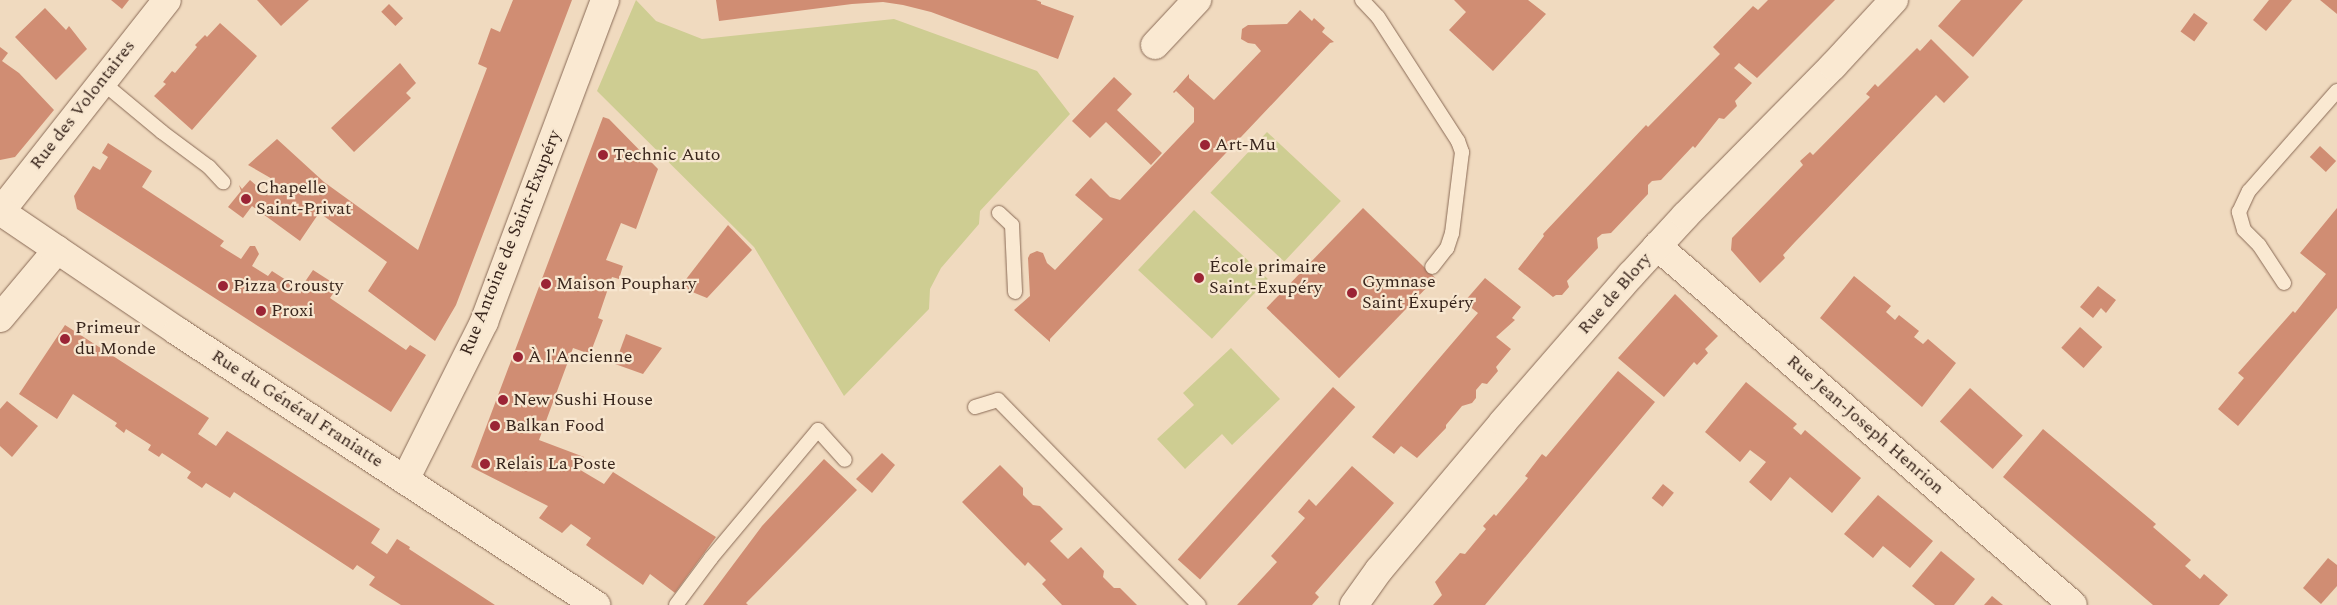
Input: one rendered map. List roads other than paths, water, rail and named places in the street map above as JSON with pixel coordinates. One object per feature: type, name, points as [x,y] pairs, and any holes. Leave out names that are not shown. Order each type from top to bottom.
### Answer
[{"type":"street","name":"Rue des Volontaires","points":[[1,211],[167,0]]},
{"type":"street","name":"Rue Antoine de Saint-Exupéry","points":[[405,480],[484,322],[605,0]]},
{"type":"street","points":[[1155,45],[1197,0]]},
{"type":"street","name":"Rue de Blory","points":[[1354,605],[1379,570],[1496,430],[1657,246],[1833,66],[1894,0]]},
{"type":"street","name":"Rue du Général Franiatte","points":[[1,211],[57,250],[596,605]]},
{"type":"street","name":"Rue Jean-Joseph Henrion","points":[[1657,246],[2073,605]]},
{"type":"street","points":[[0,318],[57,250]]},
{"type":"lane","points":[[1362,0],[1378,17],[1458,141],[1462,152],[1452,233],[1447,248],[1432,267]]},
{"type":"lane","points":[[102,82],[162,132],[209,166],[223,182]]},
{"type":"lane","points":[[2284,283],[2259,245],[2244,230],[2240,212],[2249,190],[2337,92]]},
{"type":"lane","points":[[999,213],[1012,225],[1015,292]]},
{"type":"lane","points":[[975,407],[998,400],[1199,605]]},
{"type":"lane","points":[[676,605],[711,558],[818,430],[845,460]]},
{"type":"place","name":"Art-Mu","points":[[1205,145]]},
{"type":"place","name":"Technic Auto","points":[[603,155]]},
{"type":"place","name":"Chapelle Saint-Privat","points":[[246,199]]},
{"type":"place","name":"École primaire Saint-Exupéry","points":[[1199,278]]},
{"type":"place","name":"Maison Pouphary","points":[[546,284]]},
{"type":"place","name":"Pizza Crousty","points":[[223,286]]},
{"type":"place","name":"Gymnase Saint Éxupéry","points":[[1352,293]]},
{"type":"place","name":"Proxi","points":[[261,311]]},
{"type":"place","name":"Primeur du Monde","points":[[65,339]]},
{"type":"place","name":"À l'Ancienne","points":[[518,357]]},
{"type":"place","name":"New Sushi House","points":[[503,400]]},
{"type":"place","name":"Balkan Food","points":[[495,426]]},
{"type":"place","name":"Relais La Poste","points":[[485,464]]}]
